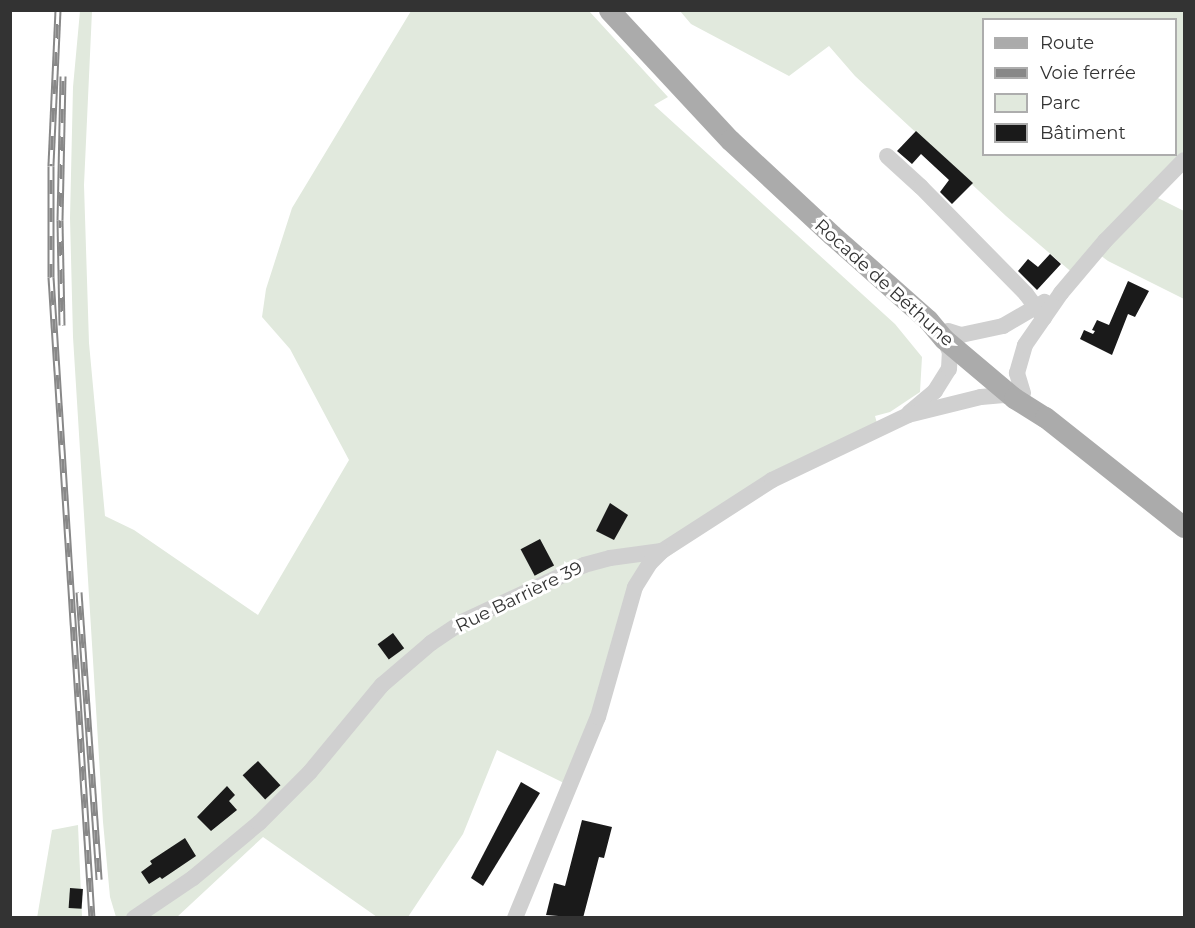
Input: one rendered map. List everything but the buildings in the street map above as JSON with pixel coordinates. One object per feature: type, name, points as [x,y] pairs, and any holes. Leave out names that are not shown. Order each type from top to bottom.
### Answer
[{"type":"main road","name":"Rocade de Béthune","points":[[609,10],[730,140],[832,236],[928,320],[1045,417],[1185,527]]},
{"type":"street","points":[[887,156],[921,187],[1026,294],[1039,313]]},
{"type":"street","points":[[1019,395],[1017,373],[1025,345],[1039,313],[1061,292],[1105,241],[1185,160]]},
{"type":"street","points":[[946,335],[961,335],[1003,326],[1039,313]]},
{"type":"street","name":"Rue Barrière 39","points":[[908,415],[935,391],[949,369],[950,352],[946,335]]},
{"type":"street","name":"Rue Barrière 39","points":[[134,918],[193,878],[259,823],[310,772],[382,685],[447,632],[482,612],[584,565],[610,558],[662,551],[782,475],[908,415],[981,397],[1019,395]]},
{"type":"street","points":[[515,918],[598,717],[635,587],[650,563],[662,551]]},
{"type":"green space","points":[[80,11],[92,11],[84,185],[89,343],[105,516],[134,530],[258,615],[349,460],[290,349],[262,317],[266,289],[292,208],[411,11],[589,11],[668,97],[654,105],[895,324],[922,357],[920,392],[890,412],[875,416],[878,427],[803,463],[643,574],[570,786],[497,750],[463,834],[408,917],[377,917],[263,837],[177,917],[116,917],[110,897],[103,822],[73,337],[70,218],[73,87]]},
{"type":"green space","points":[[680,11],[1184,11],[1184,160],[1150,194],[1184,211],[1184,299],[1108,261],[1096,252],[1075,275],[1006,216],[855,76],[829,46],[789,76],[691,24]]},
{"type":"green space","points":[[78,825],[82,917],[37,918],[52,830]]},
{"type":"railway","points":[[58,10],[51,166],[51,277],[92,918]]},
{"type":"railway","points":[[62,325],[60,220],[63,76]]},
{"type":"railway","points":[[79,592],[99,879]]}]
